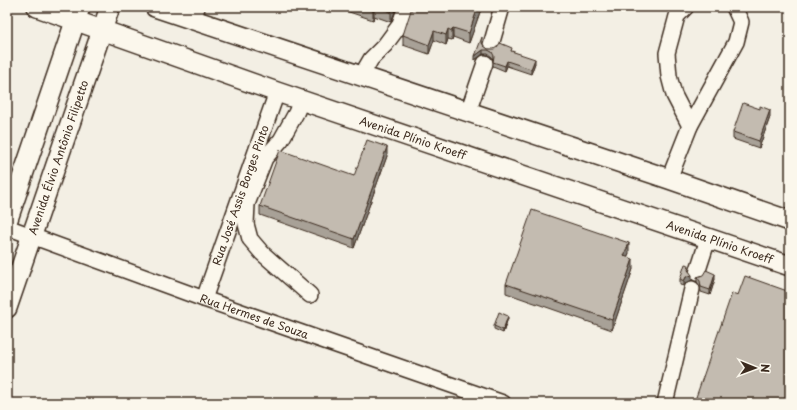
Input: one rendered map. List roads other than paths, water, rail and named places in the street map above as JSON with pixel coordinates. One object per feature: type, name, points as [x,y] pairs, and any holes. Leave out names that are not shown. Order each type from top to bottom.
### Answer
[{"type":"main road","name":"Avenida Plínio Kroeff","points":[[37,7],[78,14],[102,31],[276,92],[790,266]]},
{"type":"main road","name":"Avenida Élvio Antônio Filipetto","points":[[7,308],[110,7]]},
{"type":"main road","points":[[155,7],[195,13],[361,76],[669,178],[790,221]]},
{"type":"main road","points":[[7,222],[78,14]]},
{"type":"street","points":[[361,76],[371,59],[385,45],[399,26],[406,7]]},
{"type":"street","points":[[491,45],[502,7]]},
{"type":"street","points":[[686,7],[677,16],[668,53],[669,76],[674,95],[690,126]]},
{"type":"street","points":[[669,178],[690,126],[736,42],[741,22],[734,7]]},
{"type":"street","points":[[468,112],[485,63]]},
{"type":"street","name":"Rua José Assis Borges Pinto","points":[[204,299],[276,92]]},
{"type":"street","points":[[301,100],[296,113],[281,140],[265,158],[247,204],[246,224],[250,239],[262,252],[310,295]]},
{"type":"street","name":"Rua Hermes de Souza","points":[[7,227],[204,299],[503,403]]},
{"type":"street","points":[[697,272],[708,239]]},
{"type":"street","points":[[665,403],[692,289]]}]
